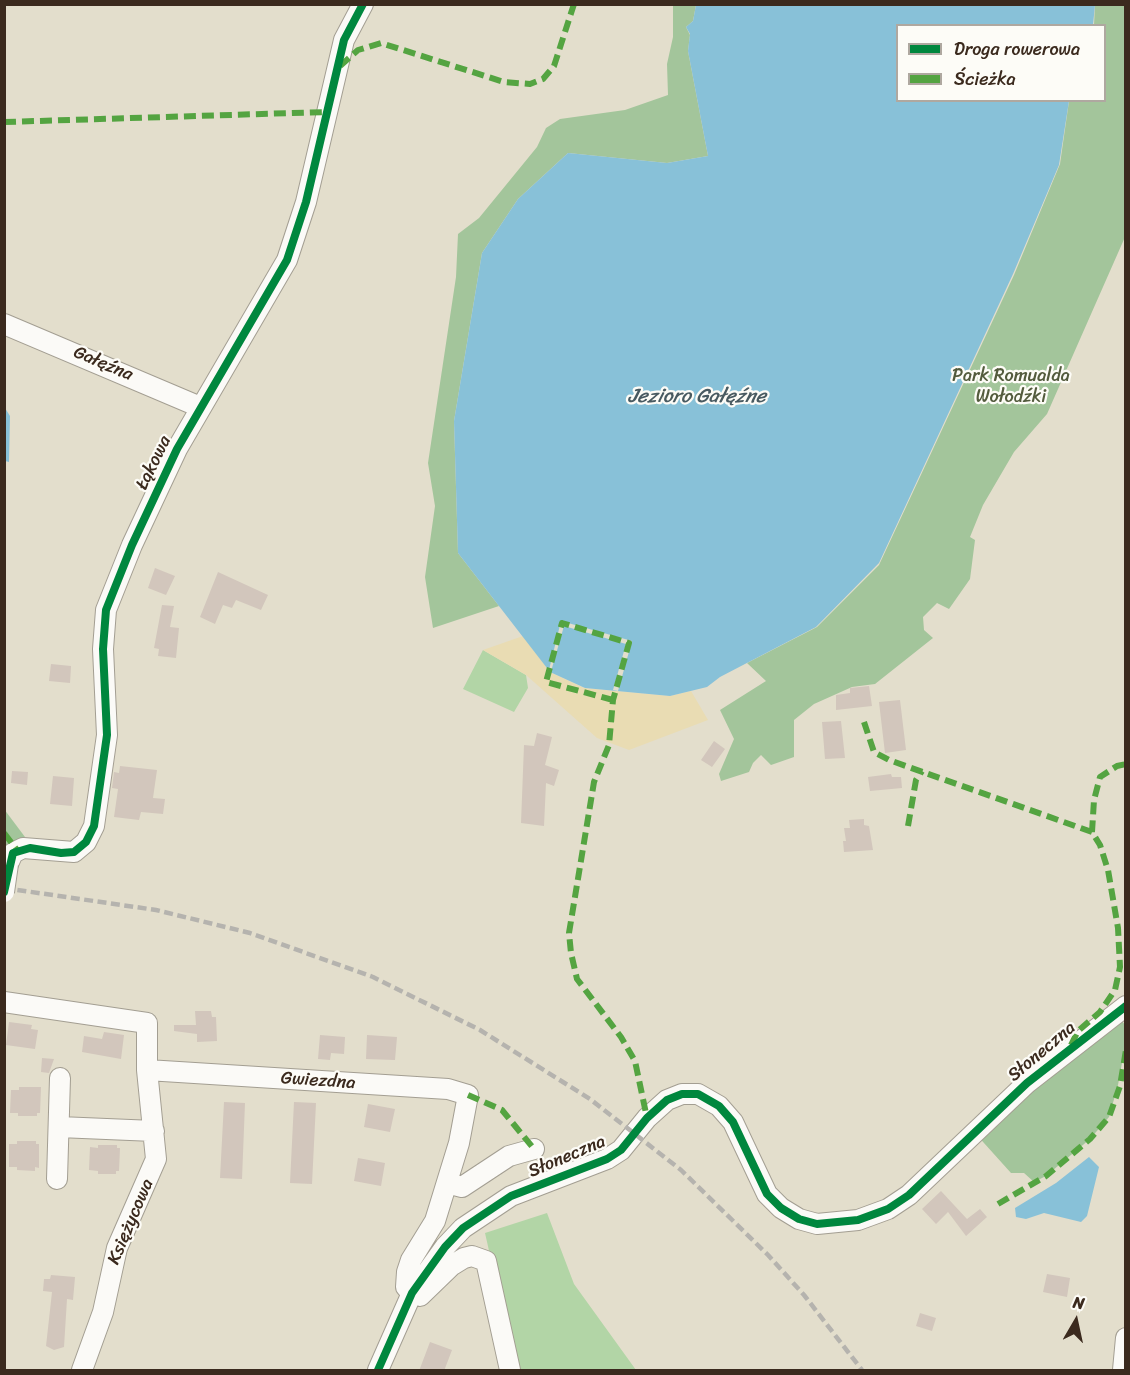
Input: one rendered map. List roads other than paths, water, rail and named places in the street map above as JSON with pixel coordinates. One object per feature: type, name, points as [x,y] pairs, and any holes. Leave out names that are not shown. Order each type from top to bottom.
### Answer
[{"type":"street","name":"Łąkowa","points":[[4,892],[13,853],[23,848],[74,852],[86,842],[94,826],[107,735],[103,648],[106,610],[132,544],[200,407],[287,260],[306,202],[344,40],[363,4]]},
{"type":"street","name":"Gałęźna","points":[[4,324],[200,407]]},
{"type":"street","points":[[4,1002],[147,1023],[147,1070]]},
{"type":"street","name":"Słoneczna","points":[[378,1371],[412,1293],[445,1247],[463,1228],[497,1204],[585,1168],[621,1150],[647,1118],[667,1100],[682,1094],[698,1094],[719,1106],[733,1122],[767,1194],[781,1208],[799,1219],[817,1224],[858,1220],[888,1209],[909,1195],[1027,1083],[1125,1006]]},
{"type":"street","name":"Księżycowa","points":[[82,1371],[103,1312],[117,1248],[150,1178],[156,1160],[147,1070]]},
{"type":"street","name":"Gwiezdna","points":[[147,1070],[448,1089],[468,1095],[459,1143],[435,1221],[406,1272],[406,1287],[412,1293]]},
{"type":"street","points":[[57,1179],[60,1078]]},
{"type":"street","points":[[59,1127],[154,1131]]},
{"type":"street","points":[[447,1183],[462,1187],[509,1155],[534,1149]]},
{"type":"street","points":[[412,1293],[421,1296],[451,1266],[464,1258],[472,1256],[486,1262],[510,1371]]},
{"type":"street","points":[[1123,1371],[1125,1338]]},
{"type":"water","name":"Jezioro Gałęźne","points":[[696,5],[1095,5],[1093,24],[896,24],[896,102],[1069,102],[1059,165],[1013,274],[879,563],[816,627],[720,677],[707,687],[670,696],[585,688],[550,672],[458,553],[454,421],[482,253],[518,199],[568,153],[667,163],[708,156],[688,51],[690,34],[686,27],[693,21]]},
{"type":"water","points":[[5,408],[10,416],[9,462],[5,461]]},
{"type":"water","points":[[1089,1157],[1099,1167],[1087,1216],[1081,1222],[1044,1213],[1026,1219],[1016,1217],[1015,1208],[1056,1183]]},
{"type":"railway","points":[[4,888],[156,910],[250,933],[373,977],[480,1030],[590,1099],[681,1170],[768,1255],[804,1295],[862,1370]]},
{"type":"park label","name":"Park Romualda Wołodźki","points":[[1011,386]]}]
